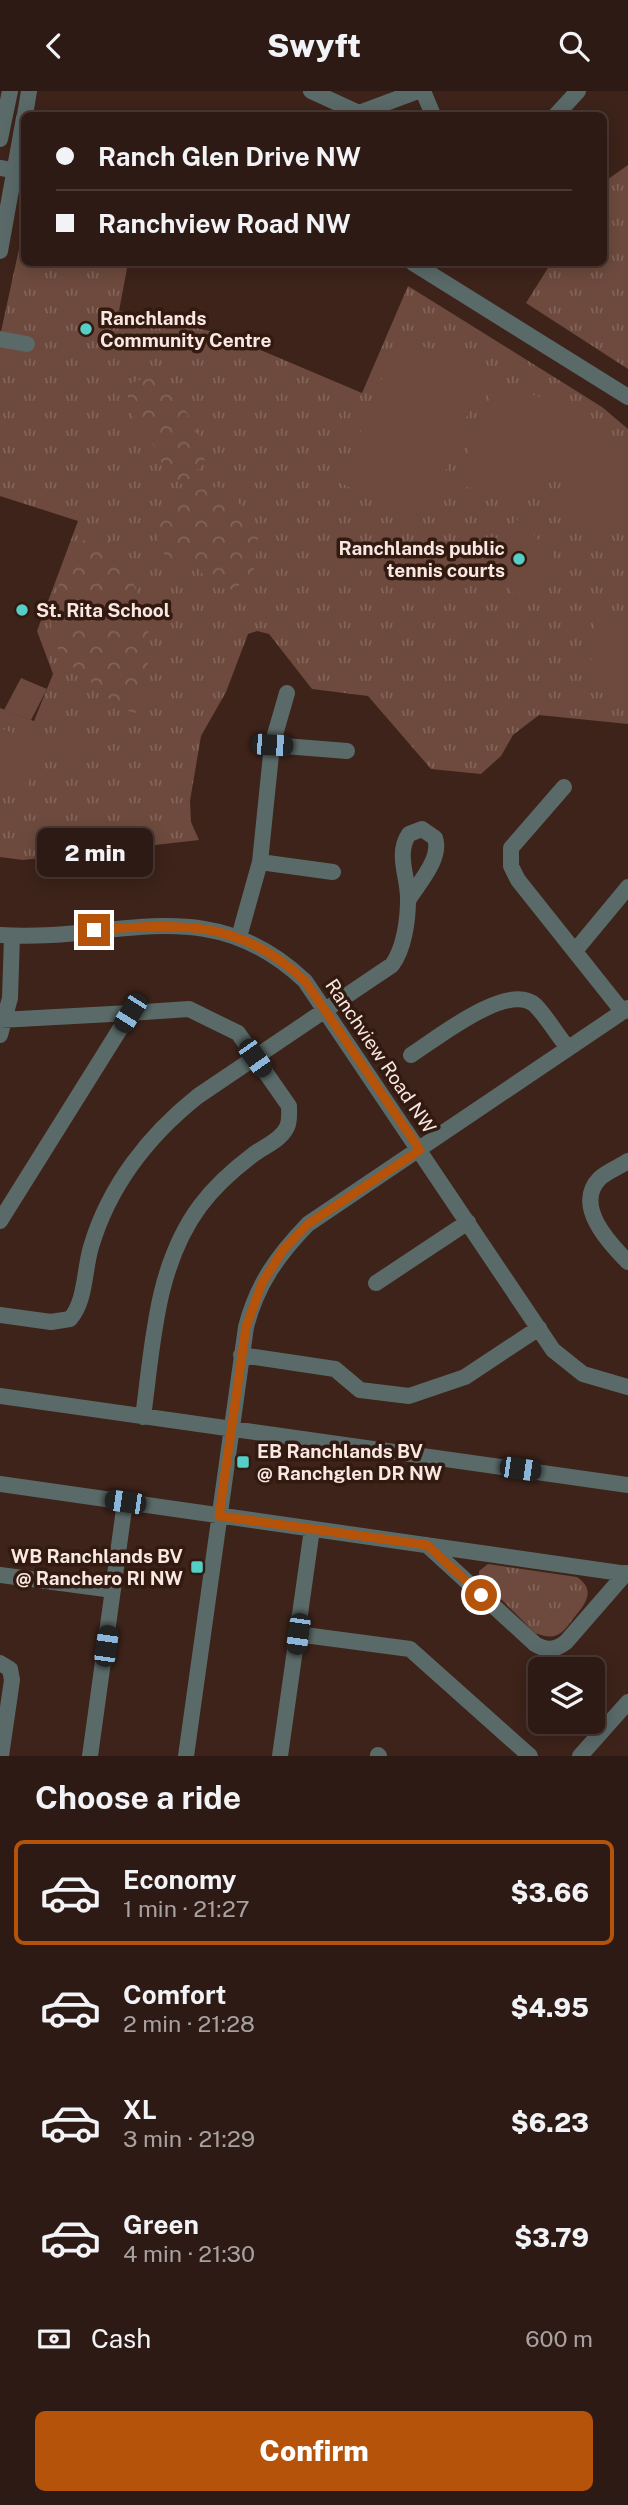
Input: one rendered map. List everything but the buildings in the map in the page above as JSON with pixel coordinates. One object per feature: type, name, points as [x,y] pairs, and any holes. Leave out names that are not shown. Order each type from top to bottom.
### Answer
[{"type":"street","points":[[10,91],[0,141],[21,148]]},
{"type":"street","points":[[311,91],[357,112]]},
{"type":"street","points":[[362,112],[421,91],[432,112]]},
{"type":"street","points":[[559,112],[578,91]]},
{"type":"street","points":[[0,251],[13,170],[21,150]]},
{"type":"street","points":[[418,266],[628,397]]},
{"type":"street","points":[[0,339],[27,344]]},
{"type":"street","points":[[239,937],[260,862],[272,745],[287,693]]},
{"type":"street","points":[[272,745],[347,751]]},
{"type":"street","points":[[186,1756],[241,1355],[252,1304],[283,1250],[308,1224],[626,1010],[518,880],[511,866],[511,848],[564,787]]},
{"type":"street","points":[[260,862],[332,872]]},
{"type":"street","points":[[575,951],[628,887]]},
{"type":"street","points":[[0,1315],[51,1322],[70,1319],[79,1304],[95,1233],[122,1180],[171,1117],[392,965],[398,957],[408,899]]},
{"type":"street","name":"Ranchview Road NW","points":[[6,935],[175,925],[207,928],[239,937],[267,951],[293,970],[325,1011],[553,1350],[572,1367],[595,1379],[628,1387]]},
{"type":"street","points":[[6,935],[10,998],[2,1025],[190,1009],[238,1033],[289,1106],[288,1126],[279,1137],[220,1182],[180,1239],[162,1292],[143,1417]]},
{"type":"street","points":[[411,1055],[493,1003],[518,997],[534,1004],[568,1048]]},
{"type":"street","points":[[0,1221],[130,1013]]},
{"type":"street","points":[[628,1161],[600,1178],[591,1193],[590,1207],[606,1236],[628,1262]]},
{"type":"street","points":[[376,1283],[468,1222]]},
{"type":"street","points":[[241,1355],[335,1369],[360,1390],[409,1396],[465,1377],[538,1328]]},
{"type":"street","points":[[0,1396],[628,1485]]},
{"type":"street","points":[[0,1484],[627,1573]]},
{"type":"street","points":[[90,1756],[125,1502]]},
{"type":"street","points":[[280,1756],[312,1529]]},
{"type":"street","points":[[427,1545],[535,1644],[545,1649],[556,1648],[566,1642],[627,1573]]},
{"type":"street","points":[[0,1575],[113,1590]]},
{"type":"street","points":[[298,1634],[410,1650],[530,1756]]},
{"type":"street","points":[[0,1663],[10,1669],[12,1676],[1,1756]]},
{"type":"street","points":[[580,1756],[628,1702]]},
{"type":"green space","points":[[628,165],[628,369],[526,303],[549,266],[607,266],[607,180]]},
{"type":"green space","points":[[21,240],[21,266],[127,266],[119,311],[223,334],[362,393],[408,286],[602,407],[628,429],[628,724],[539,715],[513,735],[501,756],[481,774],[431,769],[368,696],[312,689],[269,634],[257,631],[248,634],[226,692],[201,736],[190,801],[191,822],[199,840],[23,860],[0,857],[0,708],[34,721],[53,674],[37,631],[78,521],[0,496],[0,336]]},
{"type":"green space","points":[[399,336],[484,372],[427,518],[340,483]]},
{"type":"green space","points":[[150,376],[180,404],[198,433],[205,462],[184,485],[169,478],[153,444],[135,420],[127,394],[129,384]]},
{"type":"green space","points":[[506,384],[595,420],[565,463],[540,486],[525,491],[507,492],[454,485],[492,393]]},
{"type":"green space","points":[[590,434],[628,469],[628,502],[592,540],[568,512],[562,489],[570,464]]},
{"type":"green space","points":[[219,487],[246,509],[258,536],[254,570],[234,590],[214,587],[196,566],[165,556],[153,526],[165,509],[180,497],[198,490]]},
{"type":"green space","name":"Ranchlands public tennis courts","points":[[519,518],[559,563],[519,600],[478,554]]},
{"type":"green space","points":[[87,535],[108,537],[142,602],[149,640],[148,661],[137,713],[124,709],[108,698],[66,659],[54,640],[51,612],[54,599],[65,571]]},
{"type":"green space","points":[[595,613],[628,616],[628,694],[589,691]]},
{"type":"green space","points":[[21,678],[47,689],[31,720],[4,710]]},
{"type":"green space","points":[[58,725],[90,741],[84,762],[44,758]]},
{"type":"green space","points":[[0,728],[42,744],[24,796],[0,788]]},
{"type":"green space","points":[[488,1564],[577,1577],[586,1587],[587,1598],[562,1632],[552,1636],[535,1633],[479,1577],[479,1571]]},
{"type":"place","name":"Ranchlands Community Centre","points":[[86,329]]},
{"type":"place","name":"Ranchlands public tennis courts","points":[[519,559]]},
{"type":"place","name":"St. Rita School","points":[[22,610]]},
{"type":"place","name":"EB Ranchlands BV @ Ranchglen DR NW","points":[[243,1462]]},
{"type":"place","name":"WB Ranchlands BV @ Ranchero RI NW","points":[[197,1567]]},
{"type":"route","points":[[94,930],[191,925],[239,937],[281,960],[305,981],[420,1150],[308,1224],[270,1267],[252,1304],[246,1327],[219,1516],[427,1545],[481,1595]]}]
